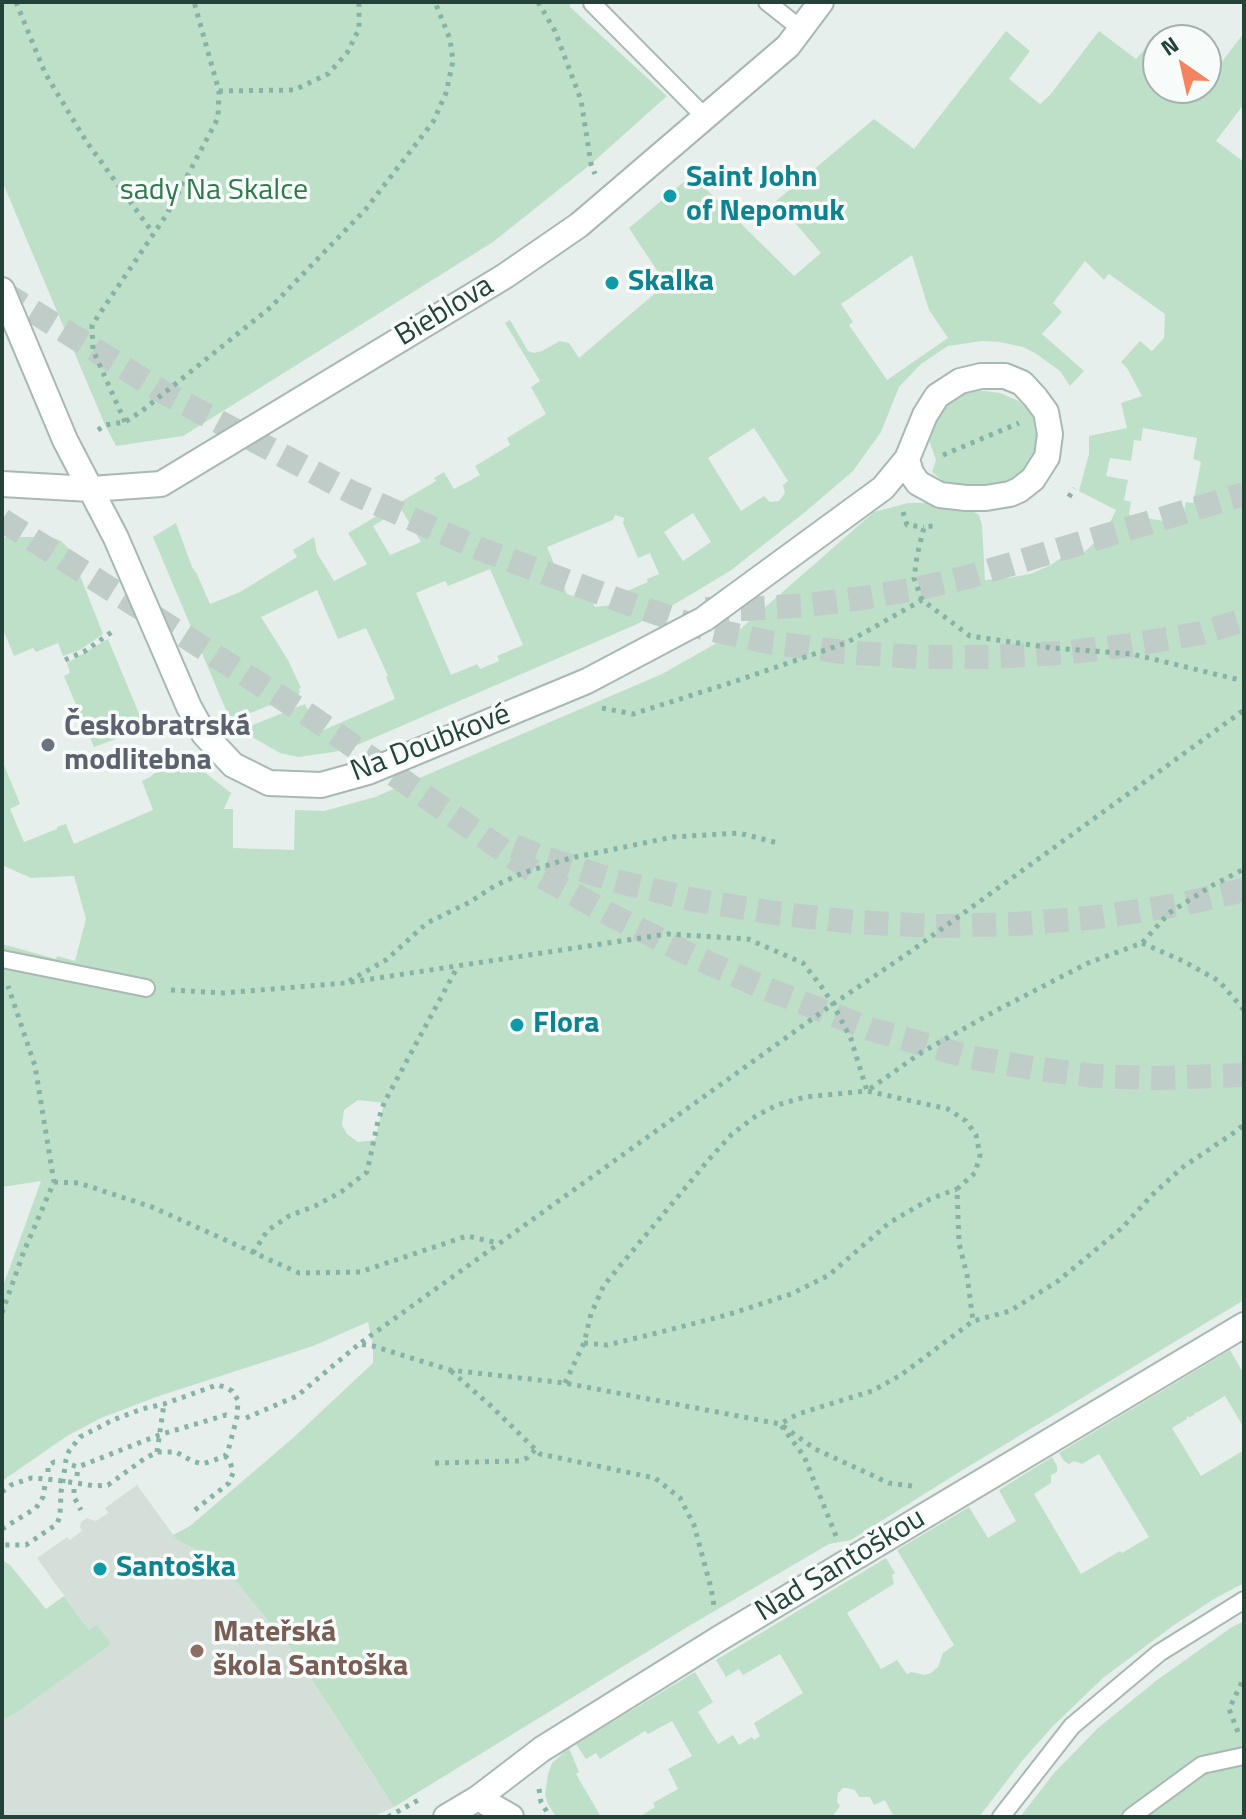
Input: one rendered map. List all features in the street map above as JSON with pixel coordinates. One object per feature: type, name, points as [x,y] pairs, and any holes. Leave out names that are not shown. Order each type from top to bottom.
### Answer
[{"type":"street","name":"Bieblova","points":[[2,484],[91,489],[161,484],[505,276],[579,225],[788,46],[821,2]]},
{"type":"street","name":"Na Doubkové","points":[[2,290],[65,440],[116,538],[189,707],[204,734],[233,765],[269,783],[321,785],[368,772],[587,681],[704,619],[883,488],[912,472],[925,415],[937,396],[960,381],[981,376],[1005,376],[1022,383],[1046,412]]},
{"type":"street","points":[[912,472],[940,495],[1000,497],[1019,490],[1033,479],[1047,457],[1050,434],[1046,412]]},
{"type":"street","name":"Nad Santoškou","points":[[446,1817],[478,1798],[542,1749],[720,1638],[1244,1325]]},
{"type":"street","points":[[478,1798],[511,1817]]},
{"type":"lane","points":[[767,2],[801,29]]},
{"type":"lane","points":[[592,3],[705,117]]},
{"type":"lane","points":[[2,959],[146,988]]},
{"type":"lane","points":[[1001,1817],[1072,1726],[1159,1653],[1244,1600]]},
{"type":"lane","points":[[1131,1817],[1202,1765],[1244,1756]]},
{"type":"path","points":[[16,2],[45,73],[86,141],[153,233]]},
{"type":"path","points":[[125,422],[93,350],[92,325],[167,214],[218,118],[219,91],[194,2]]},
{"type":"path","points":[[219,91],[294,90],[328,74],[347,53],[359,29],[359,2]]},
{"type":"path","points":[[98,430],[105,425],[125,422],[143,410],[271,307],[365,210],[433,122],[446,93],[453,61],[450,39],[435,2]]},
{"type":"path","points":[[538,2],[555,31],[581,100],[591,164],[595,174],[614,195]]},
{"type":"path","points":[[912,472],[927,461],[1046,412]]},
{"type":"path","points":[[1069,497],[1074,488]]},
{"type":"path","points":[[936,526],[924,527],[914,578],[922,600],[970,636],[1052,648],[1132,654],[1244,681]]},
{"type":"path","points":[[587,681],[602,708],[633,714],[846,643],[922,600]]},
{"type":"path","points":[[65,660],[85,651],[116,629]]},
{"type":"path","points":[[246,1418],[297,1396],[359,1344],[1244,710]]},
{"type":"path","points":[[345,983],[386,960],[427,923],[523,873],[571,858],[673,837],[739,833],[778,843]]},
{"type":"path","points":[[867,1091],[922,1052],[999,1009],[1088,963],[1142,943],[1169,913],[1244,869]]},
{"type":"path","points":[[146,988],[224,993],[345,983],[667,934],[748,939],[803,963],[833,1004],[851,1039],[867,1091]]},
{"type":"path","points":[[1142,943],[1219,981],[1244,1010]]},
{"type":"path","points":[[253,1253],[267,1231],[289,1216],[341,1192],[367,1172],[384,1103],[458,966]]},
{"type":"path","points":[[2,1313],[24,1251],[54,1182],[35,1066],[13,1000]]},
{"type":"path","points":[[565,1383],[584,1343],[591,1314],[604,1285],[732,1134],[756,1116],[777,1105],[805,1097],[867,1091],[948,1109],[966,1121],[976,1135],[980,1155],[975,1173],[957,1189],[930,1199],[889,1223],[829,1275],[791,1294],[727,1315],[607,1345],[584,1343]]},
{"type":"path","points":[[780,1424],[798,1414],[872,1391],[901,1375],[973,1321],[1010,1311],[1058,1281],[1122,1228],[1183,1167],[1244,1124]]},
{"type":"path","points":[[54,1182],[79,1183],[152,1207],[299,1273],[360,1272],[467,1236],[499,1243]]},
{"type":"path","points":[[957,1189],[959,1243],[973,1321]]},
{"type":"path","points":[[359,1344],[450,1370],[565,1383],[780,1424],[815,1449],[889,1483],[915,1486]]},
{"type":"path","points":[[450,1370],[540,1454],[655,1478],[680,1498],[694,1525],[711,1588],[720,1638]]},
{"type":"path","points":[[2,1492],[31,1478],[63,1481],[95,1486],[108,1485],[157,1452],[176,1452],[202,1464],[225,1456],[238,1412],[238,1400],[232,1391],[217,1385],[113,1420],[80,1437],[69,1451],[63,1481],[60,1516],[57,1524],[26,1545],[2,1545]]},
{"type":"path","points":[[157,1452],[164,1404]]},
{"type":"path","points":[[77,1476],[75,1466],[159,1435],[226,1415],[232,1416]]},
{"type":"path","points":[[780,1424],[804,1456],[841,1549]]},
{"type":"path","points":[[435,1463],[520,1461],[535,1450]]},
{"type":"path","points":[[195,1510],[229,1483],[233,1473],[225,1456]]},
{"type":"path","points":[[48,1472],[48,1466],[54,1462],[60,1463]]},
{"type":"path","points":[[2,1529],[36,1508],[43,1497],[45,1485]]},
{"type":"path","points":[[74,1489],[74,1497],[81,1510]]},
{"type":"path","points":[[1239,1734],[1229,1709],[1244,1678]]},
{"type":"shaded area","name":"Mateřská škola Santoška","points":[[137,1485],[177,1540],[219,1561],[298,1658],[394,1807],[372,1817],[2,1817],[2,1720],[15,1714],[110,1644],[89,1630],[37,1558],[67,1537],[70,1540],[82,1531],[81,1522],[87,1518],[96,1521],[108,1513],[105,1508]]},
{"type":"green space","name":"sady Na Skalce","points":[[2,2],[570,2],[570,7],[667,96],[591,164],[493,242],[183,436],[116,446],[2,181]]},
{"type":"green space","name":"Santoška","points":[[1006,31],[1030,51],[1009,79],[1040,104],[1099,31],[1136,59],[1142,52],[1142,104],[1222,104],[1222,61],[1244,33],[1244,104],[1216,141],[1244,162],[1244,1300],[851,1540],[829,1544],[394,1807],[286,1643],[219,1561],[173,1535],[190,1526],[293,1438],[373,1363],[368,1322],[313,1346],[101,1418],[67,1436],[2,1481],[2,1289],[41,1181],[2,1187],[2,944],[75,961],[86,919],[74,876],[31,878],[2,865],[2,760],[20,804],[10,809],[24,842],[66,824],[74,844],[153,810],[142,781],[176,756],[188,754],[202,770],[231,793],[224,809],[233,809],[233,848],[294,850],[295,810],[324,811],[375,797],[662,674],[738,631],[874,512],[908,503],[971,510],[979,515],[982,525],[985,580],[1030,574],[1051,565],[1069,552],[1072,557],[1080,556],[1105,533],[1116,510],[1079,491],[1089,454],[1089,436],[1127,428],[1121,403],[1142,396],[1121,362],[1140,341],[1152,351],[1164,338],[1165,314],[1109,274],[1104,280],[1085,261],[1053,303],[1062,312],[1042,334],[1084,371],[1070,386],[1060,371],[1023,347],[982,341],[948,346],[921,364],[899,387],[881,432],[853,471],[730,571],[635,625],[355,746],[298,757],[280,753],[243,729],[305,704],[319,732],[395,699],[366,628],[338,639],[317,590],[261,617],[288,660],[301,688],[300,693],[233,720],[226,710],[153,537],[176,523],[210,604],[240,592],[297,557],[293,550],[314,537],[317,553],[334,581],[367,564],[348,533],[436,481],[434,478],[444,472],[454,489],[480,475],[475,466],[510,445],[507,438],[546,414],[531,387],[540,381],[505,323],[510,320],[528,351],[542,351],[560,341],[569,343],[579,358],[666,284],[629,228],[692,175],[794,276],[821,253],[776,201],[874,119],[914,149]],"holes":[[[912,255],[929,310],[948,338],[887,380],[849,325],[853,322],[841,304]],[[754,428],[788,481],[783,485],[785,493],[779,501],[770,502],[764,496],[741,511],[708,458]],[[1143,428],[1197,438],[1193,459],[1201,462],[1193,503],[1186,502],[1181,524],[1129,515],[1131,502],[1124,500],[1128,480],[1106,476],[1110,458],[1131,461],[1134,440],[1141,441]],[[401,509],[421,542],[390,555],[373,526]],[[693,513],[711,542],[683,561],[664,532]],[[615,515],[624,518],[623,523],[638,558],[650,553],[659,574],[620,594],[612,605],[595,607],[588,592],[576,597],[567,594],[547,547],[613,520]],[[490,569],[523,645],[497,656],[499,661],[480,669],[477,664],[451,675],[416,593],[445,581],[448,586]],[[358,1100],[384,1103],[375,1140],[358,1142],[347,1134],[342,1125],[344,1110]]]},
{"type":"green space","points":[[977,390],[1000,393],[1019,401],[1029,411],[1035,423],[1035,457],[1029,468],[1017,478],[1002,484],[960,489],[932,472],[936,460],[929,440],[942,410],[965,393]]},
{"type":"green space","points":[[2,537],[51,537],[61,541],[70,550],[103,634],[80,650],[63,656],[58,643],[14,656],[2,627]]},
{"type":"green space","points":[[108,639],[145,728],[94,747],[64,676],[70,673],[67,663]]},
{"type":"green space","points":[[1230,1350],[1244,1374],[1244,1428],[1225,1396],[1196,1413],[1194,1411],[1195,1414],[1189,1418],[1187,1415],[1187,1419],[1172,1428],[1201,1476],[1244,1450],[1244,1583],[1174,1625],[1103,1678],[1053,1726],[979,1817],[894,1817],[885,1800],[874,1805],[870,1797],[859,1797],[855,1790],[843,1788],[838,1793],[840,1806],[832,1817],[639,1817],[655,1807],[653,1803],[678,1789],[668,1769],[692,1756],[672,1721],[648,1734],[645,1731],[600,1759],[596,1753],[586,1759],[576,1744],[695,1672],[713,1702],[698,1712],[718,1744],[733,1735],[739,1745],[752,1737],[754,1740],[760,1736],[754,1723],[803,1693],[780,1654],[743,1675],[739,1669],[726,1677],[716,1660],[886,1558],[895,1573],[892,1575],[894,1584],[847,1613],[881,1669],[897,1660],[907,1674],[931,1673],[938,1667],[943,1653],[954,1645],[897,1550],[969,1507],[988,1538],[1016,1521],[999,1490],[1052,1457],[1057,1472],[1051,1475],[1051,1483],[1034,1494],[1081,1574],[1149,1537],[1099,1454],[1082,1464],[1074,1461],[1069,1464],[1059,1453]]},
{"type":"green space","name":"Santoška","points":[[2,1560],[10,1565],[46,1609],[64,1596],[89,1630],[97,1625],[111,1644],[15,1714],[2,1720]]},
{"type":"green space","points":[[1244,1621],[1244,1817],[1020,1817],[1054,1773],[1098,1728],[1157,1680]]},
{"type":"green space","points":[[569,1748],[579,1772],[576,1774],[601,1817],[556,1817],[548,1804],[545,1795],[552,1763]]},
{"type":"tunnel","points":[[2,292],[161,391],[353,493],[480,549],[695,626],[768,642],[843,652],[918,657],[990,657],[1131,645],[1201,633],[1244,620]]},
{"type":"tunnel","points":[[705,609],[808,605],[915,589],[968,577],[1244,494]]},
{"type":"tunnel","points":[[2,520],[310,716],[537,874],[613,916],[762,987],[870,1029],[969,1057],[1095,1076],[1159,1078],[1244,1075]]},
{"type":"tunnel","points":[[514,846],[616,881],[695,900],[855,922],[936,926],[1017,924],[1098,917],[1178,905],[1244,890]]},
{"type":"place","name":"Saint John of Nepomuk","points":[[670,196]]},
{"type":"place","name":"Skalka","points":[[612,283]]},
{"type":"place","name":"Českobratrská modlitebna","points":[[48,745]]},
{"type":"place","name":"Flora","points":[[517,1025]]},
{"type":"place","name":"Santoška","points":[[100,1569]]},
{"type":"place","name":"Mateřská škola Santoška","points":[[197,1651]]}]
